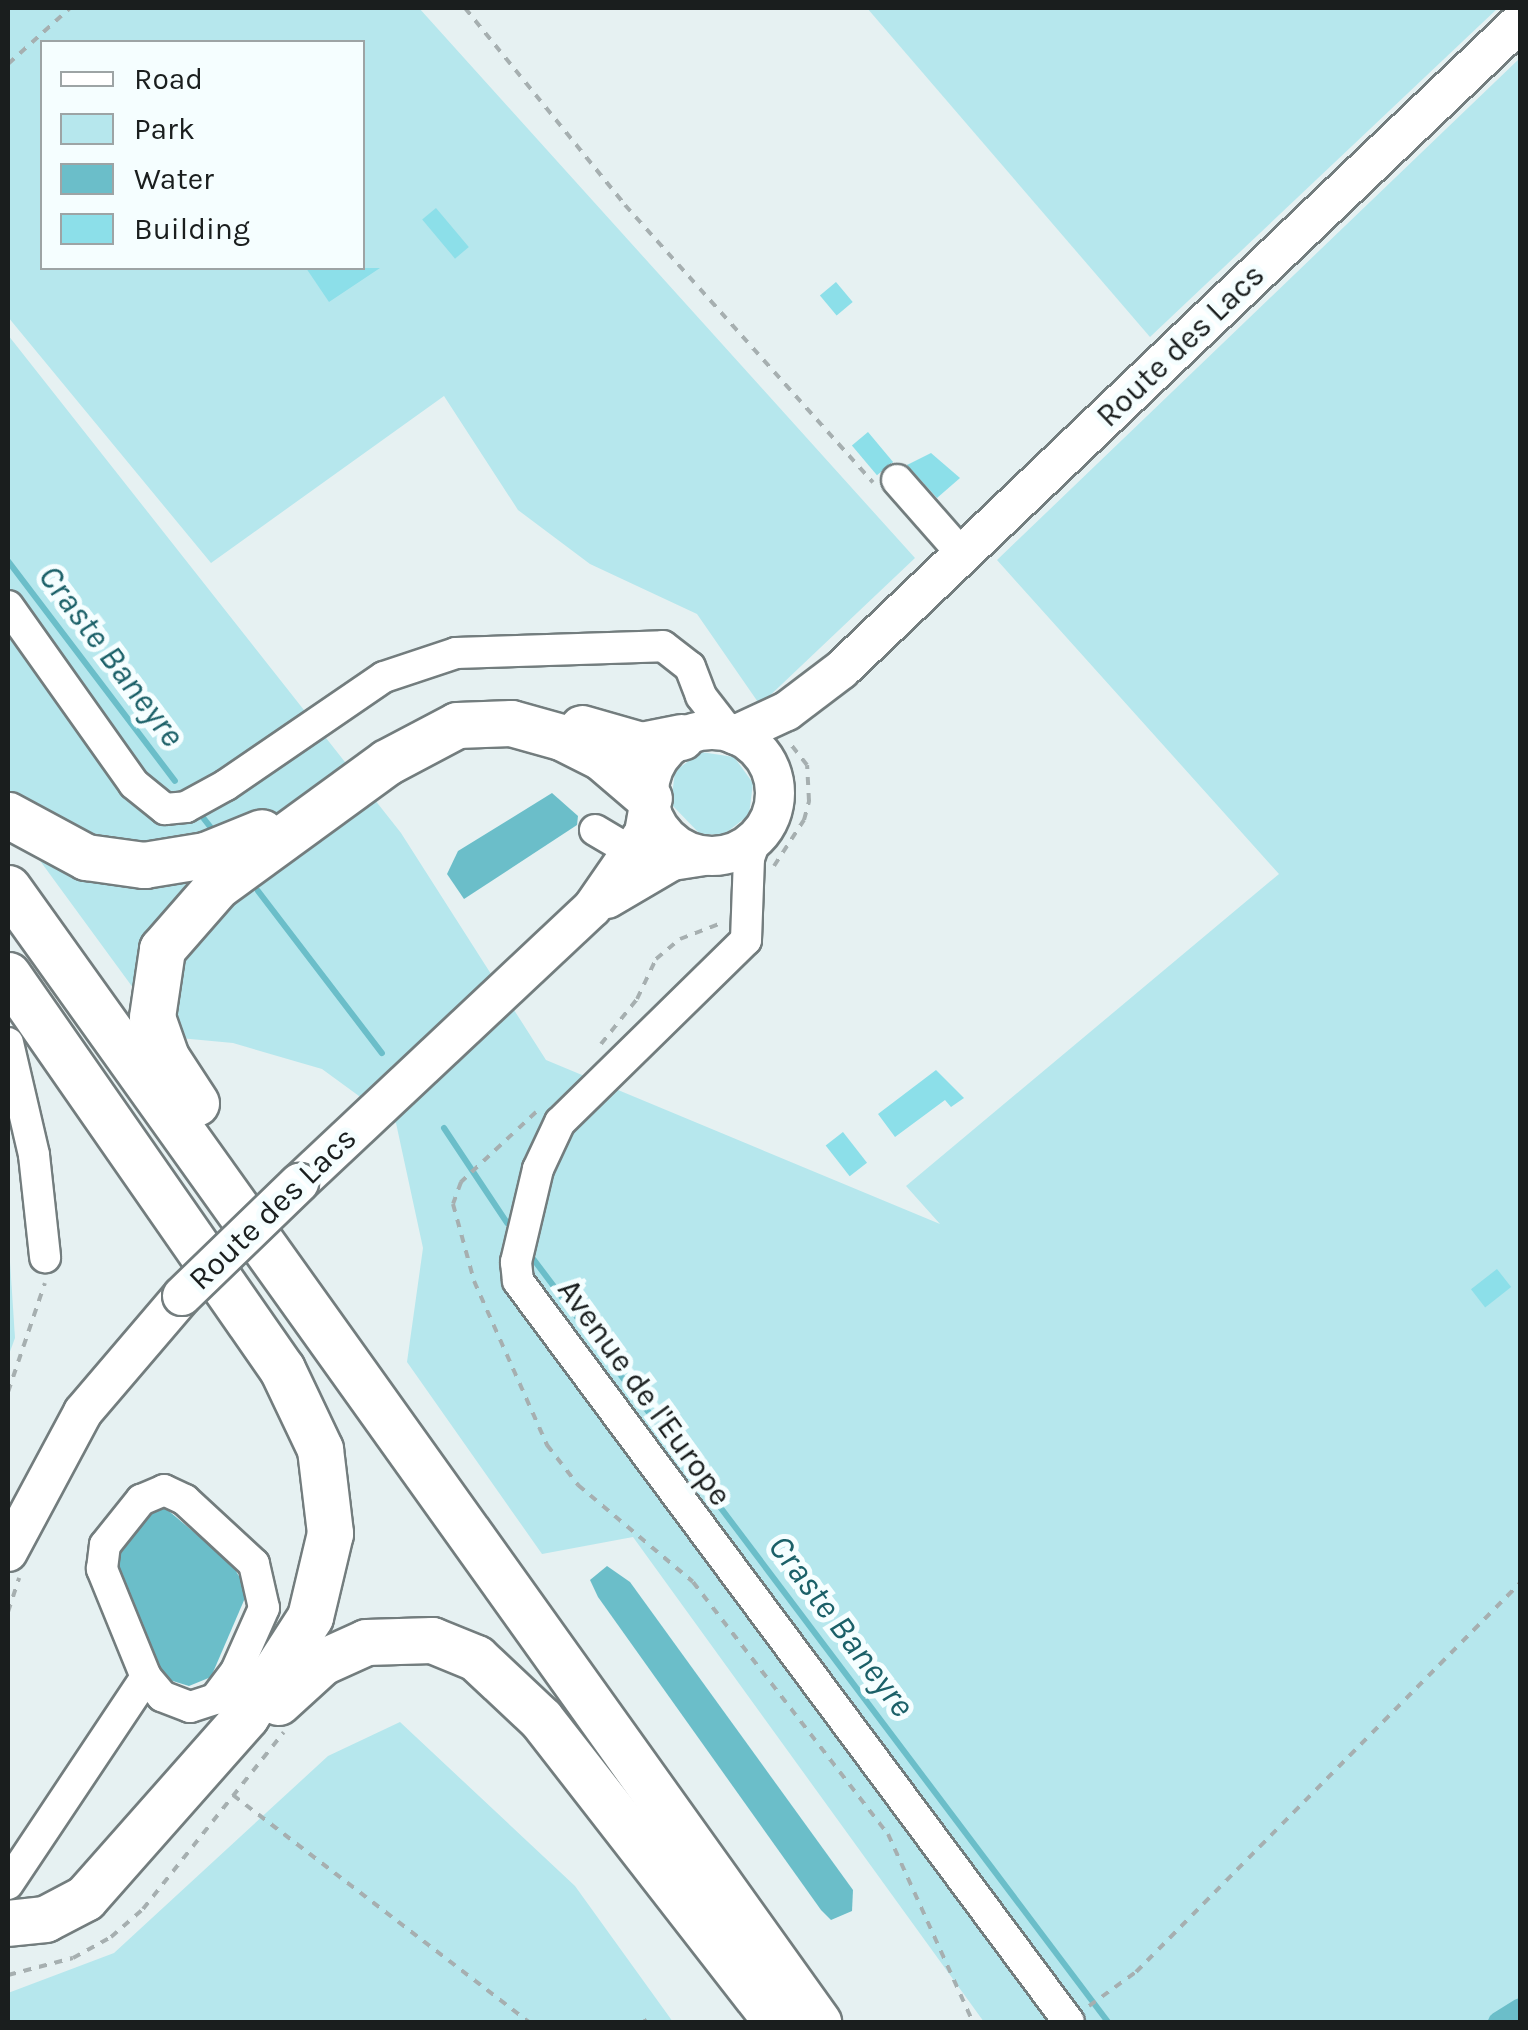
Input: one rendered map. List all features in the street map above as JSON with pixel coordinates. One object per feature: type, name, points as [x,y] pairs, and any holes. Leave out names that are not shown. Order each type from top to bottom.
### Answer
[{"type":"highway","points":[[8,815],[86,858],[180,861],[260,832],[417,725],[462,708],[538,713],[640,745],[683,736]]},
{"type":"highway","points":[[649,802],[601,757],[561,737],[511,723],[457,725],[387,762],[217,886],[173,930],[154,972],[152,1018],[166,1057],[307,1257],[412,1422],[444,1519],[780,2022]]},
{"type":"highway","points":[[8,888],[24,935],[444,1519],[818,2022]]},
{"type":"highway","points":[[8,975],[282,1369],[320,1449],[330,1534],[310,1617],[246,1716],[85,1898],[45,1919],[8,1923]]},
{"type":"highway","points":[[8,1941],[52,1934],[96,1910],[290,1689],[322,1662],[366,1642],[432,1640],[476,1658],[519,1694],[780,2022]]},
{"type":"main road","name":"Route des Lacs","points":[[775,787],[786,739],[842,670],[1520,22]]},
{"type":"main road","name":"Route des Lacs","points":[[732,733],[787,711],[842,670]]},
{"type":"main road","points":[[732,733],[760,752],[775,787],[767,823],[756,838],[723,855],[703,856],[668,839],[649,802],[654,766],[683,736],[732,733]]},
{"type":"main road","name":"Route des Lacs","points":[[8,1552],[82,1412],[182,1296],[592,908],[632,852],[649,802]]},
{"type":"main road","name":"Route des Lacs","points":[[592,908],[672,861],[703,856]]},
{"type":"street","points":[[887,484],[962,554]]},
{"type":"street","points":[[8,606],[134,784],[165,808],[186,807],[226,785],[384,677],[456,653],[663,646],[690,667],[702,696],[732,733]]},
{"type":"street","points":[[683,736],[702,696]]},
{"type":"street","points":[[596,830],[632,852]]},
{"type":"street","name":"Avenue de l'Europe","points":[[756,838],[742,946],[676,1003],[552,1136],[530,1198],[516,1262],[518,1281],[1078,2015]]},
{"type":"street","points":[[703,856],[747,902]]},
{"type":"street","points":[[8,1043],[34,1156],[46,1257]]},
{"type":"street","points":[[164,1490],[185,1500],[254,1564],[264,1608],[236,1671],[215,1699],[190,1706],[162,1696],[146,1677],[102,1570],[105,1545],[141,1500],[164,1490]]},
{"type":"street","points":[[8,1884],[146,1677]]},
{"type":"path","points":[[8,64],[70,8]]},
{"type":"path","points":[[465,8],[626,205],[887,484]]},
{"type":"path","points":[[593,1052],[628,1012],[656,959],[680,939],[747,902],[764,904],[766,877],[804,820],[807,765],[786,739]]},
{"type":"path","points":[[538,1109],[489,1161],[461,1182],[453,1204],[460,1244],[558,1463],[692,1582],[888,1834],[974,2022]]},
{"type":"path","points":[[8,1392],[43,1303],[46,1257]]},
{"type":"path","points":[[1078,2015],[1136,1972],[1520,1583]]},
{"type":"path","points":[[8,1975],[73,1958],[111,1937],[142,1909],[291,1724]]},
{"type":"path","points":[[233,1795],[529,2022]]},
{"type":"green space","points":[[8,8],[419,8],[915,558],[760,705],[697,614],[590,564],[518,510],[444,396],[211,563],[8,317]]},
{"type":"green space","points":[[867,8],[1498,8],[1150,337]]},
{"type":"green space","points":[[1520,58],[1520,2022],[984,2022],[633,1537],[542,1554],[407,1362],[423,1248],[396,1123],[322,1069],[233,1043],[169,1037],[8,817],[8,335],[401,833],[546,1060],[940,1224],[906,1186],[1279,874],[997,560]]},
{"type":"green space","points":[[701,752],[734,757],[753,783],[749,815],[723,835],[700,834],[671,804],[675,771]]},
{"type":"green space","points":[[8,1231],[15,1338],[8,1357]]},
{"type":"green space","points":[[400,1722],[575,1886],[673,2022],[8,2022],[8,1993],[114,1953],[328,1756]]},
{"type":"water","points":[[552,793],[578,816],[577,825],[464,899],[447,874],[458,851]]},
{"type":"water","points":[[148,1507],[164,1507],[232,1564],[244,1585],[245,1598],[211,1677],[189,1686],[163,1678],[114,1569],[119,1546]]},
{"type":"water","points":[[607,1566],[630,1582],[853,1890],[852,1911],[831,1920],[821,1910],[598,1597],[590,1580]]},
{"type":"building","points":[[436,208],[469,247],[455,259],[422,220]]},
{"type":"building","points":[[380,268],[329,302],[307,270]]},
{"type":"building","points":[[836,282],[853,302],[837,315],[820,295]]},
{"type":"building","points":[[868,432],[893,462],[877,475],[852,445]]},
{"type":"building","points":[[931,453],[960,478],[937,498],[907,465]]},
{"type":"building","points":[[936,1070],[964,1098],[951,1107],[945,1100],[895,1137],[878,1114]]},
{"type":"building","points":[[843,1132],[867,1163],[850,1176],[826,1146]]},
{"type":"building","points":[[1497,1269],[1511,1287],[1485,1307],[1471,1289]]},
{"type":"waterway","name":"Craste Baneyre","points":[[8,561],[175,781]]},
{"type":"waterway","name":"Craste Baneyre","points":[[201,815],[211,828]]},
{"type":"waterway","name":"Craste Baneyre","points":[[258,891],[382,1053]]},
{"type":"waterway","name":"Craste Baneyre","points":[[444,1128],[507,1223]]},
{"type":"waterway","name":"Craste Baneyre","points":[[534,1260],[1108,2022]]},
{"type":"waterway","points":[[1498,2022],[1520,2008]]}]
